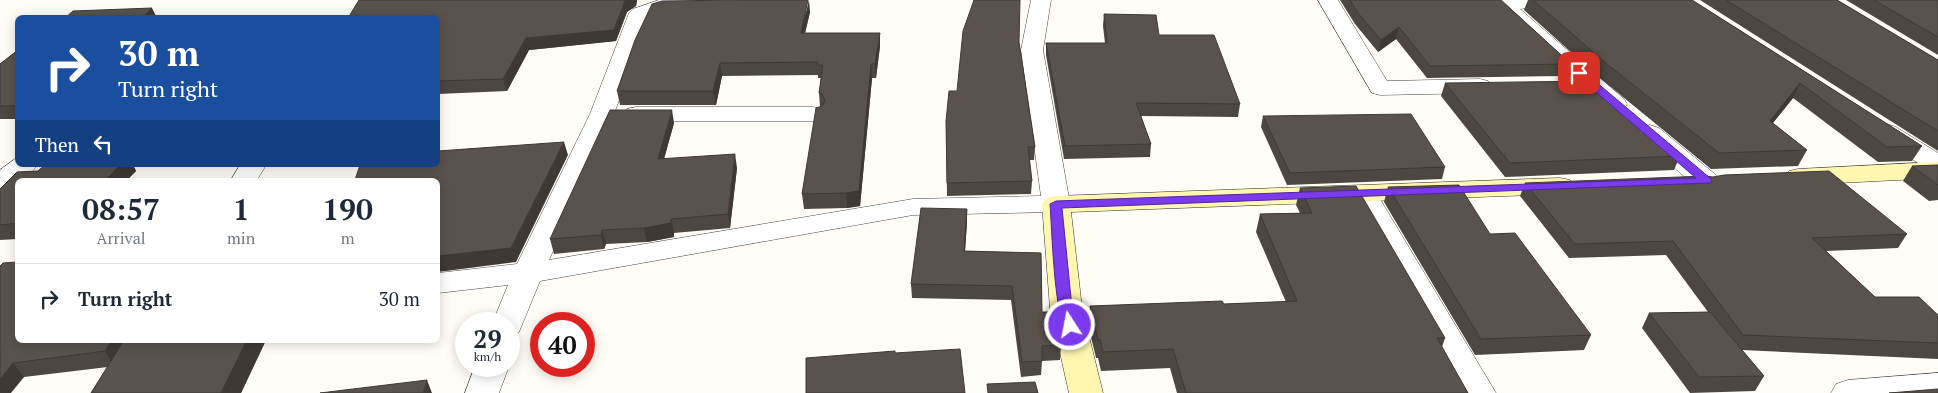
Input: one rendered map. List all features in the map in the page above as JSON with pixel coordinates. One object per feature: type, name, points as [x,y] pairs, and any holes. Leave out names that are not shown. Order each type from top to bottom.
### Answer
[{"type":"street","points":[[513,312],[528,273],[602,114],[640,13],[680,0]]},
{"type":"street","points":[[1041,0],[1032,50],[1056,204],[1066,308],[1086,393]]},
{"type":"street","points":[[1328,0],[1380,88],[1505,86]]},
{"type":"street","points":[[1552,0],[1502,4],[1592,85],[1706,181]]},
{"type":"street","points":[[1563,85],[1592,85]]},
{"type":"street","points":[[602,114],[813,114]]},
{"type":"street","points":[[1872,122],[1938,164]]},
{"type":"street","points":[[0,183],[21,167]]},
{"type":"street","points":[[245,178],[252,167]]},
{"type":"street","points":[[1774,178],[1938,170]]},
{"type":"street","points":[[1667,182],[1735,180]]},
{"type":"street","points":[[440,283],[528,273],[913,208],[1588,185]]},
{"type":"street","points":[[1362,194],[1479,393]]},
{"type":"street","points":[[482,393],[488,377]]},
{"type":"street","points":[[1848,393],[1938,385]]},
{"type":"building","points":[[359,0],[626,0],[614,30],[526,38],[503,79],[440,81],[440,15],[350,15]]},
{"type":"building","points":[[808,0],[801,33],[880,33],[875,64],[871,64],[859,191],[802,194],[816,108],[822,106],[825,101],[822,94],[819,93],[823,65],[817,65],[818,62],[720,63],[713,91],[617,91],[635,40],[652,4],[662,1]]},
{"type":"building","points":[[974,0],[1020,0],[1019,42],[1035,147],[1028,147],[1032,181],[947,183],[946,121],[949,91],[957,91],[963,31]]},
{"type":"building","points":[[1350,0],[1501,0],[1571,64],[1430,66],[1399,27],[1381,40],[1358,13]]},
{"type":"building","points":[[1533,0],[1692,0],[1922,146],[1887,147],[1800,83],[1770,121],[1807,150],[1719,153],[1607,64]]},
{"type":"building","points":[[1726,0],[1837,0],[1938,60],[1938,131]]},
{"type":"building","points":[[1874,0],[1938,0],[1938,37]]},
{"type":"building","points":[[152,8],[145,15],[68,15],[73,11]]},
{"type":"building","points":[[1104,14],[1156,15],[1159,35],[1214,35],[1240,104],[1136,103],[1151,144],[1065,146],[1046,43],[1107,43]]},
{"type":"building","points":[[15,52],[15,106],[0,106],[0,64]]},
{"type":"building","points":[[1590,81],[1680,156],[1510,163],[1445,83]]},
{"type":"building","points":[[610,110],[672,110],[658,159],[735,154],[728,214],[671,219],[671,223],[644,228],[602,230],[601,235],[550,239]]},
{"type":"building","points":[[1411,114],[1445,167],[1290,173],[1263,116]]},
{"type":"building","points":[[564,142],[511,248],[440,256],[440,178],[356,178],[359,167],[440,167],[440,151]]},
{"type":"building","points":[[1938,165],[1938,185],[1912,166]]},
{"type":"building","points":[[43,167],[118,167],[108,178],[15,178],[15,223],[0,225],[0,189],[17,172],[38,171]]},
{"type":"building","points":[[1829,171],[1907,234],[1812,238],[1875,297],[1919,297],[1938,315],[1938,343],[1743,335],[1673,241],[1575,244],[1525,183],[1713,177]]},
{"type":"building","points":[[1459,185],[1490,234],[1515,233],[1591,335],[1481,339],[1388,187]]},
{"type":"building","points":[[1356,186],[1445,338],[1437,338],[1468,393],[1186,393],[1173,349],[1103,352],[1100,339],[1098,340],[1090,306],[1222,301],[1224,304],[1297,301],[1260,214],[1312,213],[1300,188]]},
{"type":"building","points":[[921,208],[967,209],[964,251],[1041,253],[1042,312],[1053,312],[1061,345],[1042,346],[1042,361],[1022,362],[1012,286],[911,284]]},
{"type":"building","points":[[15,262],[15,343],[110,343],[105,351],[13,363],[0,379],[0,266],[3,263]]},
{"type":"building","points":[[1710,312],[1764,376],[1699,377],[1649,313]]},
{"type":"building","points":[[122,343],[246,343],[221,393],[91,393]]},
{"type":"building","points":[[960,349],[965,393],[806,393],[806,358],[895,351],[895,353]]},
{"type":"building","points":[[427,380],[423,393],[320,393]]},
{"type":"building","points":[[1035,382],[1038,393],[988,393],[987,384]]},
{"type":"building","points":[[1938,389],[1938,393],[1889,393]]},
{"type":"route","points":[[1070,325],[1066,308],[1056,204],[1706,181],[1579,73]]}]
